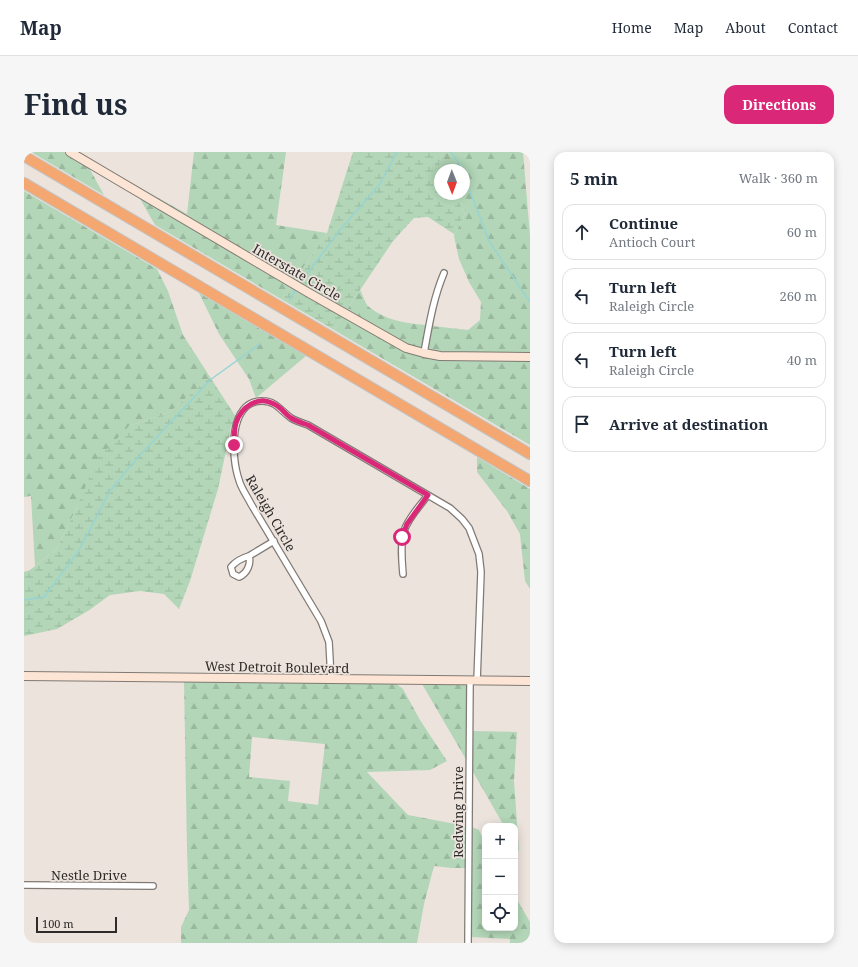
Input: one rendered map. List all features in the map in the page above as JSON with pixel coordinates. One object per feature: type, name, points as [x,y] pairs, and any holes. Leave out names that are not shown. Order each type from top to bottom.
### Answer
[{"type":"highway","points":[[24,156],[530,454]]},
{"type":"highway","points":[[24,183],[530,481]]},
{"type":"street","name":"Interstate Circle","points":[[70,152],[397,344],[424,353],[453,356],[530,357]]},
{"type":"street","points":[[424,353],[437,290],[444,273]]},
{"type":"street","name":"Raleigh Circle","points":[[331,679],[330,653],[325,630],[304,591],[242,488],[237,473],[234,458],[235,431],[238,417],[247,406],[257,401],[274,403],[290,417],[308,425],[450,508],[469,528],[476,545],[481,572],[474,681]]},
{"type":"street","points":[[403,574],[402,545],[404,530],[428,495]]},
{"type":"street","points":[[250,556],[274,541]]},
{"type":"street","name":"West Detroit Boulevard","points":[[24,676],[530,681]]},
{"type":"street","name":"Redwing Drive","points":[[468,943],[474,681]]},
{"type":"street","name":"Nestle Drive","points":[[24,886],[153,886]]},
{"type":"green space","points":[[31,152],[64,152],[88,166],[104,195]]},
{"type":"green space","points":[[194,152],[286,152],[276,225],[327,233],[294,281],[132,186],[130,182],[187,214]]},
{"type":"green space","points":[[353,152],[443,152],[440,164],[434,164],[434,200],[458,200],[465,214],[454,236],[454,234],[428,217],[414,218],[393,241],[346,311],[294,281],[327,233]]},
{"type":"green space","points":[[443,152],[523,152],[530,236],[530,354],[428,351],[432,326],[468,330],[480,320],[481,302],[469,282],[459,259],[454,236],[465,214],[458,200],[470,200],[470,164],[439,163]]},
{"type":"green space","points":[[24,191],[157,269],[168,291],[183,335],[210,377],[170,412],[129,426],[77,507],[56,550],[35,566],[31,496],[24,497]]},
{"type":"green space","points":[[139,197],[291,286],[281,299],[155,225]]},
{"type":"green space","points":[[291,286],[343,316],[334,330],[281,299]]},
{"type":"green space","points":[[360,290],[368,306],[382,315],[412,324],[427,325],[422,349],[407,345],[346,311]]},
{"type":"green space","points":[[199,293],[306,356],[256,398],[249,379],[219,334]]},
{"type":"green space","points":[[343,316],[405,351],[530,360],[530,445],[334,330]]},
{"type":"green space","points":[[210,377],[236,417],[231,427],[218,489],[190,581],[179,609],[164,594],[140,591],[110,595],[88,611],[57,629],[24,636],[24,572],[30,570],[56,550],[77,507],[97,459],[129,426],[170,412]]},
{"type":"green space","points":[[477,457],[530,489],[530,589],[525,581],[520,534],[507,511],[477,472]]},
{"type":"green space","points":[[184,681],[395,683],[403,689],[420,720],[447,761],[430,770],[367,772],[408,815],[466,826],[466,868],[434,866],[424,904],[417,943],[181,943],[181,927],[189,910]],"holes":[[[252,737],[325,744],[318,805],[288,801],[290,781],[249,777]]]},
{"type":"green space","points":[[422,684],[467,684],[467,761]]},
{"type":"green space","points":[[472,731],[517,732],[514,781],[517,823],[502,823],[472,770]]},
{"type":"green space","points":[[472,827],[479,830],[482,838],[482,931],[518,931],[518,901],[530,922],[530,943],[510,943],[510,939],[471,937]]},
{"type":"waterway","points":[[300,283],[340,230],[380,184],[397,152]]},
{"type":"waterway","points":[[451,152],[459,164]]},
{"type":"waterway","points":[[470,192],[489,241],[530,302]]},
{"type":"waterway","points":[[289,300],[297,288]]},
{"type":"waterway","points":[[24,600],[44,597],[78,552],[110,491],[131,465],[210,380],[260,344]]},
{"type":"route","points":[[234,445],[236,424],[242,411],[251,403],[257,401],[274,403],[290,417],[308,425],[428,495],[407,524],[402,537]]}]
